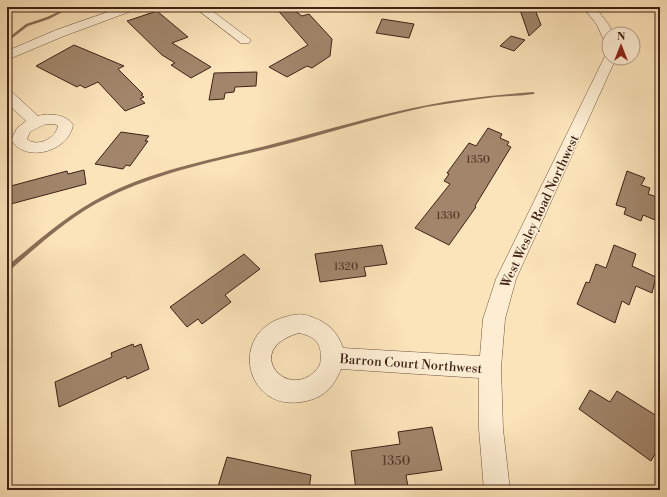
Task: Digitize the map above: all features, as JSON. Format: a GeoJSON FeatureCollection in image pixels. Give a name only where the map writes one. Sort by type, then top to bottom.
{"type":"FeatureCollection","features":[{"type":"Feature","properties":{"kind":"street"},"geometry":{"type":"LineString","coordinates":[[7,56],[60,33],[133,7]]}},
{"type":"Feature","properties":{"kind":"street"},"geometry":{"type":"LineString","coordinates":[[200,7],[245,40]]}},
{"type":"Feature","properties":{"kind":"street"},"geometry":{"type":"LineString","coordinates":[[589,7],[603,26]]}},
{"type":"Feature","properties":{"kind":"street","name":"West Wesley Road Northwest"},"geometry":{"type":"LineString","coordinates":[[497,490],[491,429],[490,368],[494,319],[506,279],[606,66]]}},
{"type":"Feature","properties":{"kind":"street"},"geometry":{"type":"LineString","coordinates":[[7,95],[36,122]]}},
{"type":"Feature","properties":{"kind":"street","name":"Barron Court Northwest"},"geometry":{"type":"LineString","coordinates":[[333,358],[490,368]]}},
{"type":"Feature","properties":{"kind":"building"},"geometry":{"type":"Polygon","coordinates":[[[275,7],[289,7],[302,16],[309,14],[332,39],[330,56],[312,68],[307,66],[287,77],[269,67],[308,45],[275,7]]]}},
{"type":"Feature","properties":{"kind":"building"},"geometry":{"type":"Polygon","coordinates":[[[519,7],[534,7],[541,25],[529,36],[519,7]]]}},
{"type":"Feature","properties":{"kind":"building"},"geometry":{"type":"Polygon","coordinates":[[[157,11],[188,37],[172,43],[211,67],[191,78],[171,65],[175,63],[162,55],[127,21],[157,11]]]}},
{"type":"Feature","properties":{"kind":"building"},"geometry":{"type":"Polygon","coordinates":[[[382,19],[414,24],[409,38],[376,33],[382,19]]]}},
{"type":"Feature","properties":{"kind":"building"},"geometry":{"type":"Polygon","coordinates":[[[511,36],[525,40],[514,51],[500,46],[511,36]]]}},
{"type":"Feature","properties":{"kind":"building"},"geometry":{"type":"Polygon","coordinates":[[[74,45],[124,66],[118,69],[143,94],[141,95],[144,97],[140,99],[145,103],[125,111],[98,82],[85,88],[80,85],[77,87],[36,66],[74,45]]]}},
{"type":"Feature","properties":{"kind":"building"},"geometry":{"type":"Polygon","coordinates":[[[257,72],[256,86],[235,87],[234,92],[225,93],[224,99],[209,100],[214,73],[257,72]]]}},
{"type":"Feature","properties":{"kind":"building"},"geometry":{"type":"Polygon","coordinates":[[[488,128],[502,134],[500,138],[509,142],[507,145],[511,147],[475,206],[476,207],[449,245],[415,228],[450,184],[444,181],[449,174],[447,173],[469,143],[476,146],[488,128]]]}},
{"type":"Feature","properties":{"kind":"building"},"geometry":{"type":"Polygon","coordinates":[[[121,132],[149,136],[145,141],[148,141],[130,166],[126,165],[123,169],[95,164],[121,132]]]}},
{"type":"Feature","properties":{"kind":"building"},"geometry":{"type":"Polygon","coordinates":[[[84,170],[86,184],[7,205],[7,187],[67,171],[68,174],[84,170]]]}},
{"type":"Feature","properties":{"kind":"building"},"geometry":{"type":"Polygon","coordinates":[[[627,171],[645,178],[641,185],[650,188],[648,194],[660,198],[660,222],[643,215],[641,221],[624,214],[626,208],[616,205],[627,171]]]}},
{"type":"Feature","properties":{"kind":"building"},"geometry":{"type":"Polygon","coordinates":[[[382,245],[387,264],[364,267],[366,276],[320,282],[315,254],[382,245]]]}},
{"type":"Feature","properties":{"kind":"building"},"geometry":{"type":"Polygon","coordinates":[[[614,245],[636,254],[632,266],[656,277],[652,293],[636,286],[629,305],[622,301],[615,323],[577,304],[586,282],[589,283],[596,264],[606,268],[614,245]]]}},
{"type":"Feature","properties":{"kind":"building"},"geometry":{"type":"Polygon","coordinates":[[[244,254],[260,269],[225,295],[231,302],[202,324],[198,319],[187,327],[170,307],[244,254]]]}},
{"type":"Feature","properties":{"kind":"building"},"geometry":{"type":"Polygon","coordinates":[[[133,344],[134,347],[141,344],[149,369],[127,379],[126,376],[59,407],[55,382],[112,357],[111,353],[133,344]]]}},
{"type":"Feature","properties":{"kind":"building"},"geometry":{"type":"Polygon","coordinates":[[[590,390],[610,402],[617,391],[660,418],[660,445],[651,461],[579,409],[590,390]]]}},
{"type":"Feature","properties":{"kind":"building"},"geometry":{"type":"Polygon","coordinates":[[[432,427],[442,470],[406,475],[408,487],[385,490],[356,490],[351,451],[400,444],[398,432],[432,427]]]}},
{"type":"Feature","properties":{"kind":"building"},"geometry":{"type":"Polygon","coordinates":[[[227,457],[311,475],[309,490],[217,490],[227,457]]]}},
{"type":"Feature","properties":{"kind":"waterway"},"geometry":{"type":"LineString","coordinates":[[7,41],[27,25],[48,18],[71,7]]}},
{"type":"Feature","properties":{"kind":"waterway"},"geometry":{"type":"LineString","coordinates":[[7,269],[80,211],[126,187],[146,180],[209,161],[408,110],[466,100],[533,93]]}}]}
